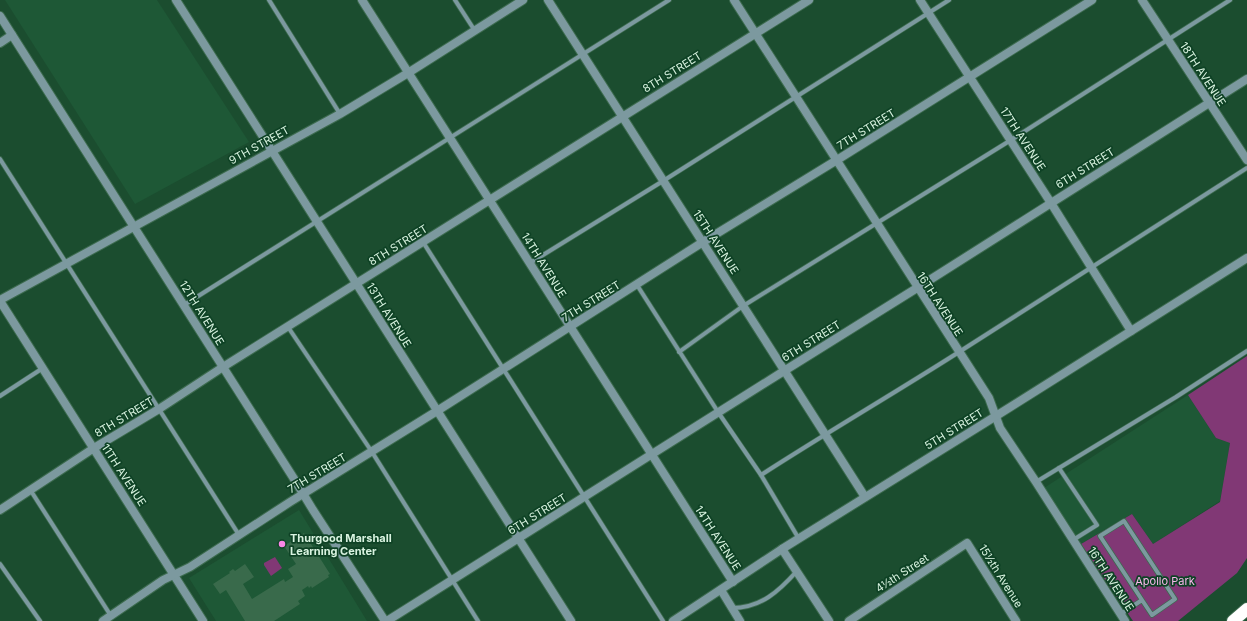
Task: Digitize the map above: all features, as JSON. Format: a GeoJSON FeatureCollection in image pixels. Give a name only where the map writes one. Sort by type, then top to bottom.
{"type":"FeatureCollection","features":[{"type":"Feature","properties":{"kind":"highway"},"geometry":{"type":"LineString","coordinates":[[1233,621],[1247,609]]}},
{"type":"Feature","properties":{"kind":"street","name":"13TH AVENUE"},"geometry":{"type":"LineString","coordinates":[[176,0],[571,621]]}},
{"type":"Feature","properties":{"kind":"street","name":"14TH AVENUE"},"geometry":{"type":"LineString","coordinates":[[362,0],[733,582]]}},
{"type":"Feature","properties":{"kind":"street","name":"9TH STREET"},"geometry":{"type":"LineString","coordinates":[[0,300],[340,114],[523,0]]}},
{"type":"Feature","properties":{"kind":"street","name":"15TH AVENUE"},"geometry":{"type":"LineString","coordinates":[[548,0],[865,497]]}},
{"type":"Feature","properties":{"kind":"street","name":"16TH AVENUE"},"geometry":{"type":"LineString","coordinates":[[734,0],[958,352],[989,398],[1000,428],[1123,617]]}},
{"type":"Feature","properties":{"kind":"street","name":"8TH STREET"},"geometry":{"type":"LineString","coordinates":[[0,510],[94,448],[159,409],[223,367],[809,0]]}},
{"type":"Feature","properties":{"kind":"street","name":"17TH AVENUE"},"geometry":{"type":"LineString","coordinates":[[920,0],[1052,202],[1132,331]]}},
{"type":"Feature","properties":{"kind":"street","name":"7TH STREET"},"geometry":{"type":"LineString","coordinates":[[103,621],[163,580],[190,567],[703,242],[1092,0]]}},
{"type":"Feature","properties":{"kind":"street","name":"18TH AVENUE"},"geometry":{"type":"LineString","coordinates":[[1142,0],[1247,160]]}},
{"type":"Feature","properties":{"kind":"street","name":"12TH AVENUE"},"geometry":{"type":"LineString","coordinates":[[0,16],[303,494],[386,621]]}},
{"type":"Feature","properties":{"kind":"street"},"geometry":{"type":"LineString","coordinates":[[0,43],[12,35]]}},
{"type":"Feature","properties":{"kind":"street","name":"6TH STREET"},"geometry":{"type":"LineString","coordinates":[[386,621],[1247,79]]}},
{"type":"Feature","properties":{"kind":"street","name":"5TH STREET"},"geometry":{"type":"LineString","coordinates":[[673,621],[782,549],[1247,258]]}},
{"type":"Feature","properties":{"kind":"street","name":"11TH AVENUE"},"geometry":{"type":"LineString","coordinates":[[0,300],[203,621]]}},
{"type":"Feature","properties":{"kind":"street","name":"4½th Street"},"geometry":{"type":"LineString","coordinates":[[848,621],[967,543]]}},
{"type":"Feature","properties":{"kind":"street","name":"15½th Avenue"},"geometry":{"type":"LineString","coordinates":[[967,543],[1016,621]]}},
{"type":"Feature","properties":{"kind":"street"},"geometry":{"type":"LineString","coordinates":[[782,549],[829,621]]}},
{"type":"Feature","properties":{"kind":"street"},"geometry":{"type":"LineString","coordinates":[[721,590],[740,621]]}},
{"type":"Feature","properties":{"kind":"lane"},"geometry":{"type":"LineString","coordinates":[[269,0],[340,114]]}},
{"type":"Feature","properties":{"kind":"lane"},"geometry":{"type":"LineString","coordinates":[[455,0],[475,31]]}},
{"type":"Feature","properties":{"kind":"lane"},"geometry":{"type":"LineString","coordinates":[[184,305],[669,0]]}},
{"type":"Feature","properties":{"kind":"lane"},"geometry":{"type":"LineString","coordinates":[[530,263],[663,181],[949,0]]}},
{"type":"Feature","properties":{"kind":"lane"},"geometry":{"type":"LineString","coordinates":[[679,352],[743,306],[1011,140],[1230,0]]}},
{"type":"Feature","properties":{"kind":"lane"},"geometry":{"type":"LineString","coordinates":[[0,159],[239,535]]}},
{"type":"Feature","properties":{"kind":"lane"},"geometry":{"type":"LineString","coordinates":[[761,475],[824,434],[958,352],[1247,168]]}},
{"type":"Feature","properties":{"kind":"lane"},"geometry":{"type":"LineString","coordinates":[[423,242],[663,621]]}},
{"type":"Feature","properties":{"kind":"lane"},"geometry":{"type":"LineString","coordinates":[[637,285],[718,412],[761,475],[799,539]]}},
{"type":"Feature","properties":{"kind":"lane"},"geometry":{"type":"LineString","coordinates":[[288,327],[372,452],[478,621]]}},
{"type":"Feature","properties":{"kind":"lane"},"geometry":{"type":"LineString","coordinates":[[1036,482],[1176,397],[1247,351]]}},
{"type":"Feature","properties":{"kind":"lane"},"geometry":{"type":"LineString","coordinates":[[0,396],[43,368]]}},
{"type":"Feature","properties":{"kind":"lane"},"geometry":{"type":"LineString","coordinates":[[1059,468],[1098,525],[1073,540]]}},
{"type":"Feature","properties":{"kind":"lane"},"geometry":{"type":"LineString","coordinates":[[31,490],[111,616]]}},
{"type":"Feature","properties":{"kind":"lane"},"geometry":{"type":"LineString","coordinates":[[1124,521],[1175,599],[1152,614],[1142,600],[1100,536],[1124,521]]}},
{"type":"Feature","properties":{"kind":"lane"},"geometry":{"type":"LineString","coordinates":[[0,564],[40,621]]}},
{"type":"Feature","properties":{"kind":"lane"},"geometry":{"type":"LineString","coordinates":[[732,608],[744,608],[758,603],[783,587],[797,571]]}},
{"type":"Feature","properties":{"kind":"lane"},"geometry":{"type":"LineString","coordinates":[[1123,617],[1142,600]]}},
{"type":"Feature","properties":{"kind":"shaded area"},"geometry":{"type":"Polygon","coordinates":[[[5,0],[157,0],[249,142],[135,204],[5,0]]]}},
{"type":"Feature","properties":{"kind":"shaded area"},"geometry":{"type":"Polygon","coordinates":[[[1188,395],[1216,438],[1230,443],[1220,501],[1153,544],[1132,514],[1081,544],[1044,488],[1188,395]]]}},
{"type":"Feature","properties":{"kind":"shaded area","name":"Thurgood Marshall Learning Center"},"geometry":{"type":"Polygon","coordinates":[[[299,510],[367,621],[216,621],[189,578],[299,510]]]}},
{"type":"Feature","properties":{"kind":"green space","name":"Apollo Park"},"geometry":{"type":"Polygon","coordinates":[[[1247,356],[1247,558],[1237,573],[1178,621],[1133,621],[1081,544],[1132,514],[1153,544],[1220,502],[1230,443],[1216,438],[1188,395],[1247,356]]]}},
{"type":"Feature","properties":{"kind":"green space"},"geometry":{"type":"Polygon","coordinates":[[[275,557],[282,568],[271,576],[264,563],[275,557]]]}},
{"type":"Feature","properties":{"kind":"building"},"geometry":{"type":"Polygon","coordinates":[[[304,533],[330,574],[328,575],[329,577],[312,588],[311,586],[309,588],[308,586],[302,590],[305,596],[298,601],[300,604],[274,621],[245,621],[226,590],[220,594],[213,584],[230,573],[229,572],[233,569],[235,571],[245,564],[254,577],[243,584],[252,599],[284,579],[285,582],[293,577],[288,569],[296,564],[284,546],[304,533]]]}},
{"type":"Feature","properties":{"kind":"place","name":"Thurgood Marshall Learning Center"},"geometry":{"type":"Point","coordinates":[282,544]}}]}
